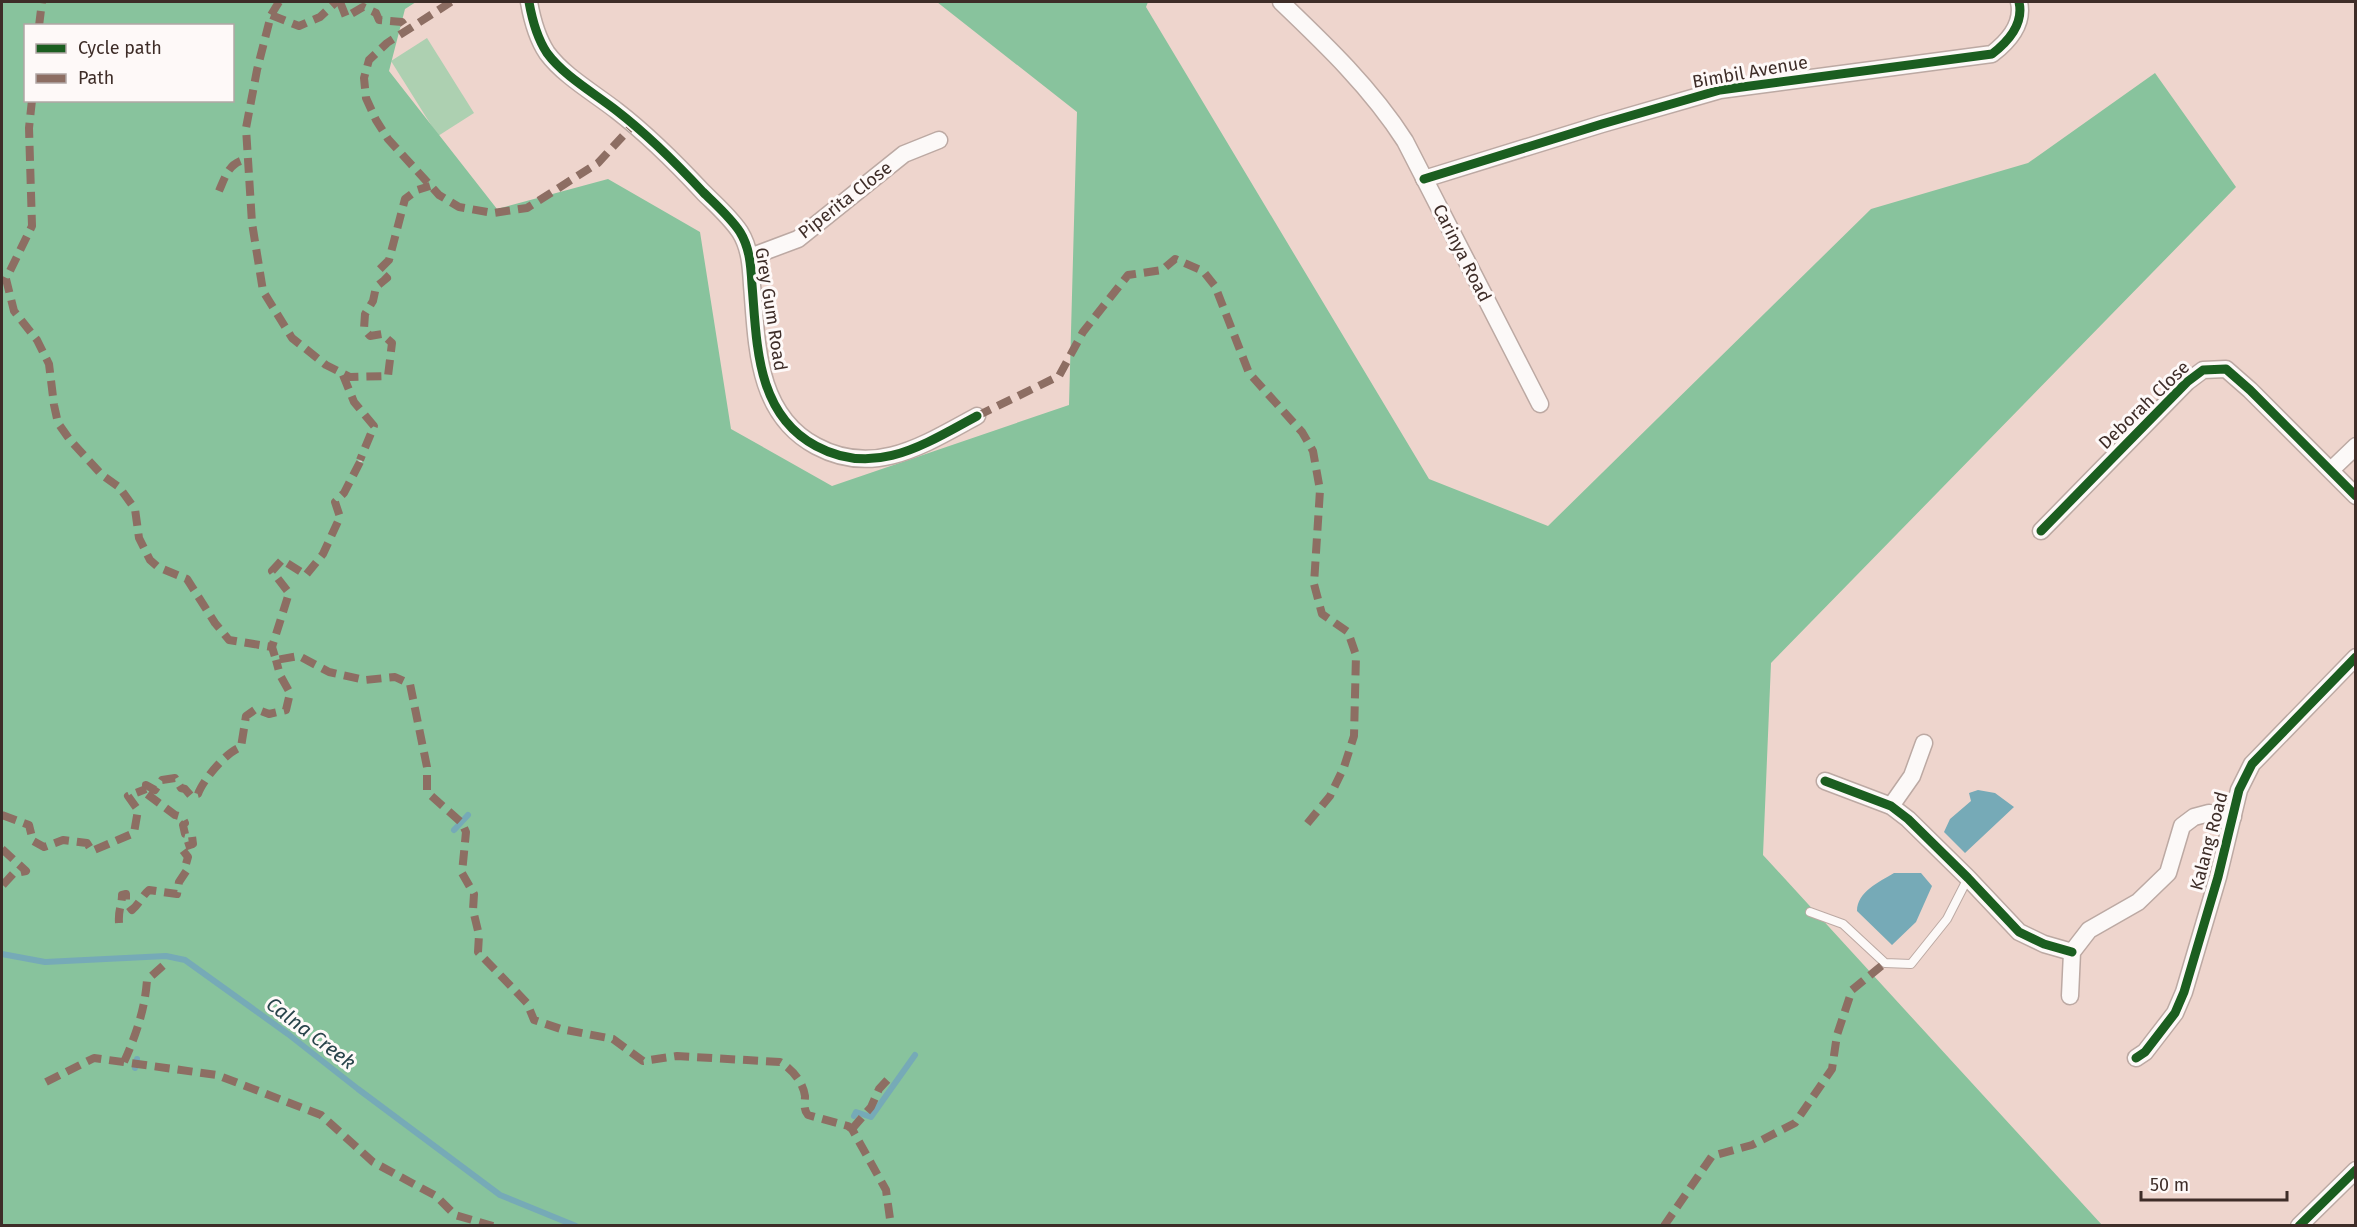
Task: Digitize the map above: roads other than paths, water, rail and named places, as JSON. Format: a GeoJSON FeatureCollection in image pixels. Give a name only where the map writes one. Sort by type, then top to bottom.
{"type":"FeatureCollection","features":[{"type":"Feature","properties":{"kind":"street","name":"Grey Gum Road"},"geometry":{"type":"LineString","coordinates":[[529,2],[533,20],[547,52],[561,68],[634,124],[680,167],[731,220],[741,235],[750,256],[759,357],[764,377],[770,396],[782,418],[801,437],[817,447],[836,454],[872,460],[896,456],[924,445],[977,416]]}},
{"type":"Feature","properties":{"kind":"street","name":"Carinya Road"},"geometry":{"type":"LineString","coordinates":[[1281,2],[1366,87],[1388,114],[1405,141],[1540,404]]}},
{"type":"Feature","properties":{"kind":"street","name":"Bimbil Avenue"},"geometry":{"type":"LineString","coordinates":[[1424,179],[1720,90],[1992,54],[2012,36],[2018,23],[2019,2]]}},
{"type":"Feature","properties":{"kind":"street","name":"Piperita Close"},"geometry":{"type":"LineString","coordinates":[[750,256],[798,239],[904,154],[939,140]]}},
{"type":"Feature","properties":{"kind":"street","name":"Deborah Close"},"geometry":{"type":"LineString","coordinates":[[2041,531],[2187,382],[2203,370],[2226,369],[2355,496]]}},
{"type":"Feature","properties":{"kind":"street"},"geometry":{"type":"LineString","coordinates":[[2331,470],[2355,446]]}},
{"type":"Feature","properties":{"kind":"street","name":"Kalang Road"},"geometry":{"type":"LineString","coordinates":[[2136,1058],[2145,1052],[2175,1013],[2184,992],[2239,790],[2252,764],[2355,657]]}},
{"type":"Feature","properties":{"kind":"street"},"geometry":{"type":"LineString","coordinates":[[1891,806],[1912,776],[1924,743]]}},
{"type":"Feature","properties":{"kind":"street"},"geometry":{"type":"LineString","coordinates":[[1825,781],[1891,806],[1908,819],[1968,878],[2019,932],[2044,944],[2072,951],[2070,996]]}},
{"type":"Feature","properties":{"kind":"street","name":"Kalang Road"},"geometry":{"type":"LineString","coordinates":[[2072,951],[2089,930],[2138,902],[2168,873],[2182,826],[2194,817],[2209,813],[2233,817]]}},
{"type":"Feature","properties":{"kind":"street"},"geometry":{"type":"LineString","coordinates":[[2299,1226],[2355,1170]]}},
{"type":"Feature","properties":{"kind":"lane"},"geometry":{"type":"LineString","coordinates":[[1810,912],[1843,924],[1885,963],[1911,964],[1947,919],[1968,878]]}},
{"type":"Feature","properties":{"kind":"water"},"geometry":{"type":"Polygon","coordinates":[[[1978,790],[1995,793],[2014,807],[1965,853],[1944,832],[1950,819],[1971,801],[1969,793],[1978,790]]]}},
{"type":"Feature","properties":{"kind":"water"},"geometry":{"type":"Polygon","coordinates":[[[1894,873],[1921,873],[1932,886],[1916,922],[1892,945],[1857,911],[1858,904],[1865,893],[1894,873]]]}},
{"type":"Feature","properties":{"kind":"waterway"},"geometry":{"type":"LineString","coordinates":[[454,830],[468,815]]}},
{"type":"Feature","properties":{"kind":"waterway","name":"Calna Creek"},"geometry":{"type":"LineString","coordinates":[[2,954],[45,962],[166,956],[185,960],[288,1034],[500,1195],[576,1226]]}},
{"type":"Feature","properties":{"kind":"waterway"},"geometry":{"type":"LineString","coordinates":[[854,1116],[856,1112],[871,1117],[915,1055]]}},
{"type":"Feature","properties":{"kind":"waterway"},"geometry":{"type":"LineString","coordinates":[[135,1068],[137,1059]]}}]}
